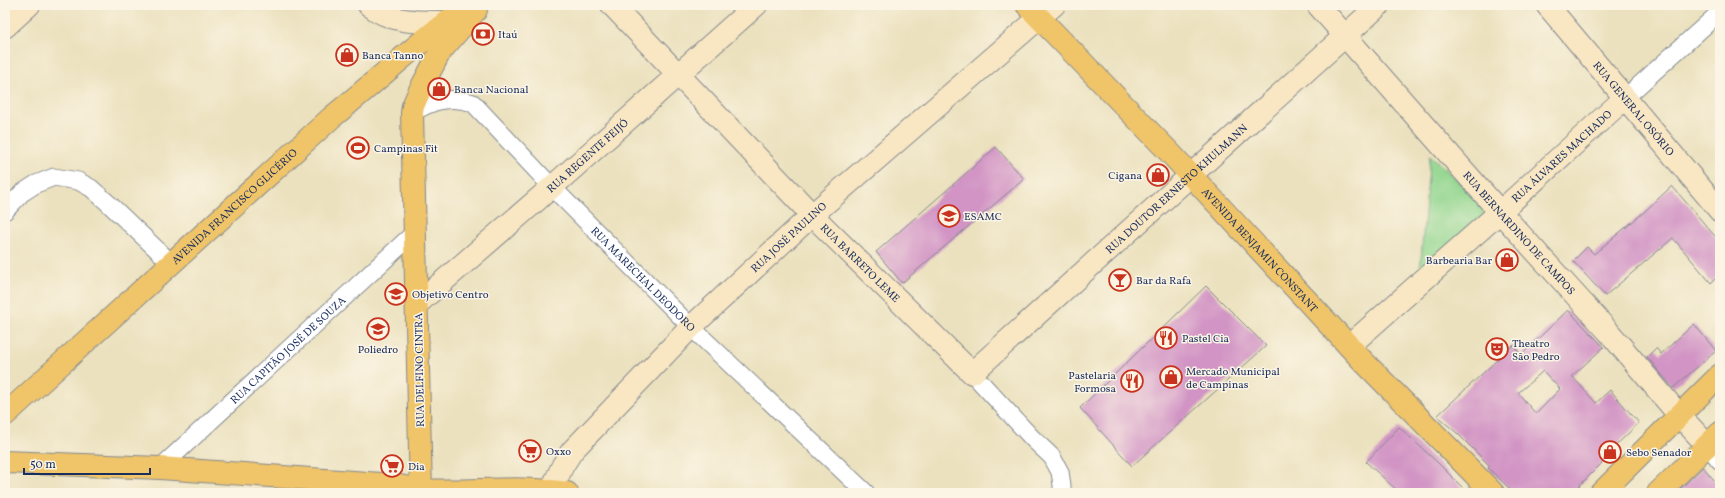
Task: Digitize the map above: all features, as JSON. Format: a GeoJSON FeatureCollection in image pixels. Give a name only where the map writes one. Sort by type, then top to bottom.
{"type":"FeatureCollection","features":[{"type":"Feature","properties":{"kind":"main road","name":"AVENIDA FRANCISCO GLICÉRIO"},"geometry":{"type":"LineString","coordinates":[[5,415],[331,118],[444,22],[468,5]]}},
{"type":"Feature","properties":{"kind":"main road","name":"RUA DELFINO CINTRA"},"geometry":{"type":"LineString","coordinates":[[421,491],[412,113],[413,106],[420,90],[440,52],[481,5]]}},
{"type":"Feature","properties":{"kind":"main road","name":"AVENIDA BENJAMIN CONSTANT"},"geometry":{"type":"LineString","coordinates":[[1040,9],[1190,176],[1349,346],[1493,493]]}},
{"type":"Feature","properties":{"kind":"main road"},"geometry":{"type":"LineString","coordinates":[[1601,493],[1720,375]]}},
{"type":"Feature","properties":{"kind":"main road"},"geometry":{"type":"LineString","coordinates":[[1658,493],[1716,446]]}},
{"type":"Feature","properties":{"kind":"main road"},"geometry":{"type":"LineString","coordinates":[[5,462],[160,468],[395,485],[421,491],[556,492]]}},
{"type":"Feature","properties":{"kind":"street"},"geometry":{"type":"LineString","coordinates":[[5,27],[29,5]]}},
{"type":"Feature","properties":{"kind":"street"},"geometry":{"type":"LineString","coordinates":[[369,5],[391,18],[409,22],[444,22]]}},
{"type":"Feature","properties":{"kind":"street","name":"RUA BARRETO LEME"},"geometry":{"type":"LineString","coordinates":[[612,5],[812,215],[972,373],[1032,438],[1052,457],[1060,472],[1062,493]]}},
{"type":"Feature","properties":{"kind":"street","name":"RUA REGENTE FEIJÓ"},"geometry":{"type":"LineString","coordinates":[[417,304],[552,187],[756,5]]}},
{"type":"Feature","properties":{"kind":"street","name":"RUA BERNARDINO DE CAMPOS"},"geometry":{"type":"LineString","coordinates":[[1318,5],[1500,212],[1608,330],[1679,415],[1716,446]]}},
{"type":"Feature","properties":{"kind":"street","name":"RUA DOUTOR ERNESTO KHULMANN"},"geometry":{"type":"LineString","coordinates":[[972,373],[1380,5]]}},
{"type":"Feature","properties":{"kind":"street","name":"RUA GENERAL OSÓRIO"},"geometry":{"type":"LineString","coordinates":[[1547,5],[1720,211]]}},
{"type":"Feature","properties":{"kind":"street","name":"RUA JOSÉ PAULINO"},"geometry":{"type":"LineString","coordinates":[[556,492],[563,465],[572,451],[691,327],[812,215],[1040,9]]}},
{"type":"Feature","properties":{"kind":"street","name":"RUA ÁLVARES MACHADO"},"geometry":{"type":"LineString","coordinates":[[1349,346],[1500,212],[1720,12]]}},
{"type":"Feature","properties":{"kind":"street","name":"RUA MARECHAL DEODORO"},"geometry":{"type":"LineString","coordinates":[[412,113],[427,104],[445,99],[464,100],[473,103],[552,187],[691,327],[866,493]]}},
{"type":"Feature","properties":{"kind":"street"},"geometry":{"type":"LineString","coordinates":[[5,211],[22,193],[36,184],[54,177],[78,181],[91,188],[171,263]]}},
{"type":"Feature","properties":{"kind":"street","name":"RUA CAPITÃO JOSÉ DE SOUZA"},"geometry":{"type":"LineString","coordinates":[[160,468],[415,232]]}},
{"type":"Feature","properties":{"kind":"green space"},"geometry":{"type":"Polygon","coordinates":[[[1430,155],[1491,211],[1420,270],[1430,155]]]}},
{"type":"Feature","properties":{"kind":"building","name":"ESAMC"},"geometry":{"type":"Polygon","coordinates":[[[996,147],[1024,179],[902,283],[876,252],[996,147]]]}},
{"type":"Feature","properties":{"kind":"building"},"geometry":{"type":"Polygon","coordinates":[[[1672,186],[1720,242],[1720,274],[1711,283],[1673,238],[1605,296],[1573,261],[1587,247],[1594,254],[1672,186]]]}},
{"type":"Feature","properties":{"kind":"building","name":"Mercado Municipal de Campinas"},"geometry":{"type":"Polygon","coordinates":[[[1206,286],[1266,346],[1132,466],[1080,408],[1206,286]]]}},
{"type":"Feature","properties":{"kind":"building"},"geometry":{"type":"Polygon","coordinates":[[[1568,310],[1604,347],[1572,376],[1596,403],[1610,390],[1639,423],[1610,451],[1612,453],[1572,493],[1514,493],[1488,468],[1490,466],[1458,434],[1437,416],[1513,345],[1521,355],[1568,310]],[[1543,371],[1518,393],[1536,414],[1560,389],[1543,371]]]}},
{"type":"Feature","properties":{"kind":"building"},"geometry":{"type":"Polygon","coordinates":[[[1694,324],[1716,351],[1673,388],[1647,357],[1656,348],[1661,354],[1694,324]]]}},
{"type":"Feature","properties":{"kind":"building"},"geometry":{"type":"Polygon","coordinates":[[[1399,427],[1468,493],[1400,493],[1366,462],[1399,427]]]}},
{"type":"Feature","properties":{"kind":"building"},"geometry":{"type":"Polygon","coordinates":[[[1703,467],[1720,487],[1720,493],[1676,493],[1703,467]]]}},
{"type":"Feature","properties":{"kind":"place","name":"Itaú"},"geometry":{"type":"Point","coordinates":[483,34]}},
{"type":"Feature","properties":{"kind":"place","name":"Banca Tanno"},"geometry":{"type":"Point","coordinates":[347,55]}},
{"type":"Feature","properties":{"kind":"place","name":"Banca Nacional"},"geometry":{"type":"Point","coordinates":[439,89]}},
{"type":"Feature","properties":{"kind":"place","name":"Campinas Fit"},"geometry":{"type":"Point","coordinates":[358,148]}},
{"type":"Feature","properties":{"kind":"place","name":"Cigana"},"geometry":{"type":"Point","coordinates":[1158,175]}},
{"type":"Feature","properties":{"kind":"place","name":"ESAMC"},"geometry":{"type":"Point","coordinates":[949,216]}},
{"type":"Feature","properties":{"kind":"place","name":"Barbearia Bar"},"geometry":{"type":"Point","coordinates":[1507,260]}},
{"type":"Feature","properties":{"kind":"place","name":"Bar da Rafa"},"geometry":{"type":"Point","coordinates":[1120,280]}},
{"type":"Feature","properties":{"kind":"place","name":"Objetivo Centro"},"geometry":{"type":"Point","coordinates":[396,294]}},
{"type":"Feature","properties":{"kind":"place","name":"Poliedro"},"geometry":{"type":"Point","coordinates":[378,329]}},
{"type":"Feature","properties":{"kind":"place","name":"Pastel Cia"},"geometry":{"type":"Point","coordinates":[1166,338]}},
{"type":"Feature","properties":{"kind":"place","name":"Theatro São Pedro"},"geometry":{"type":"Point","coordinates":[1497,349]}},
{"type":"Feature","properties":{"kind":"place","name":"Mercado Municipal de Campinas"},"geometry":{"type":"Point","coordinates":[1171,377]}},
{"type":"Feature","properties":{"kind":"place","name":"Pastelaria Formosa"},"geometry":{"type":"Point","coordinates":[1132,381]}},
{"type":"Feature","properties":{"kind":"place","name":"Oxxo"},"geometry":{"type":"Point","coordinates":[530,451]}},
{"type":"Feature","properties":{"kind":"place","name":"Sebo Senador"},"geometry":{"type":"Point","coordinates":[1610,452]}},
{"type":"Feature","properties":{"kind":"place","name":"Dia"},"geometry":{"type":"Point","coordinates":[392,466]}}]}
